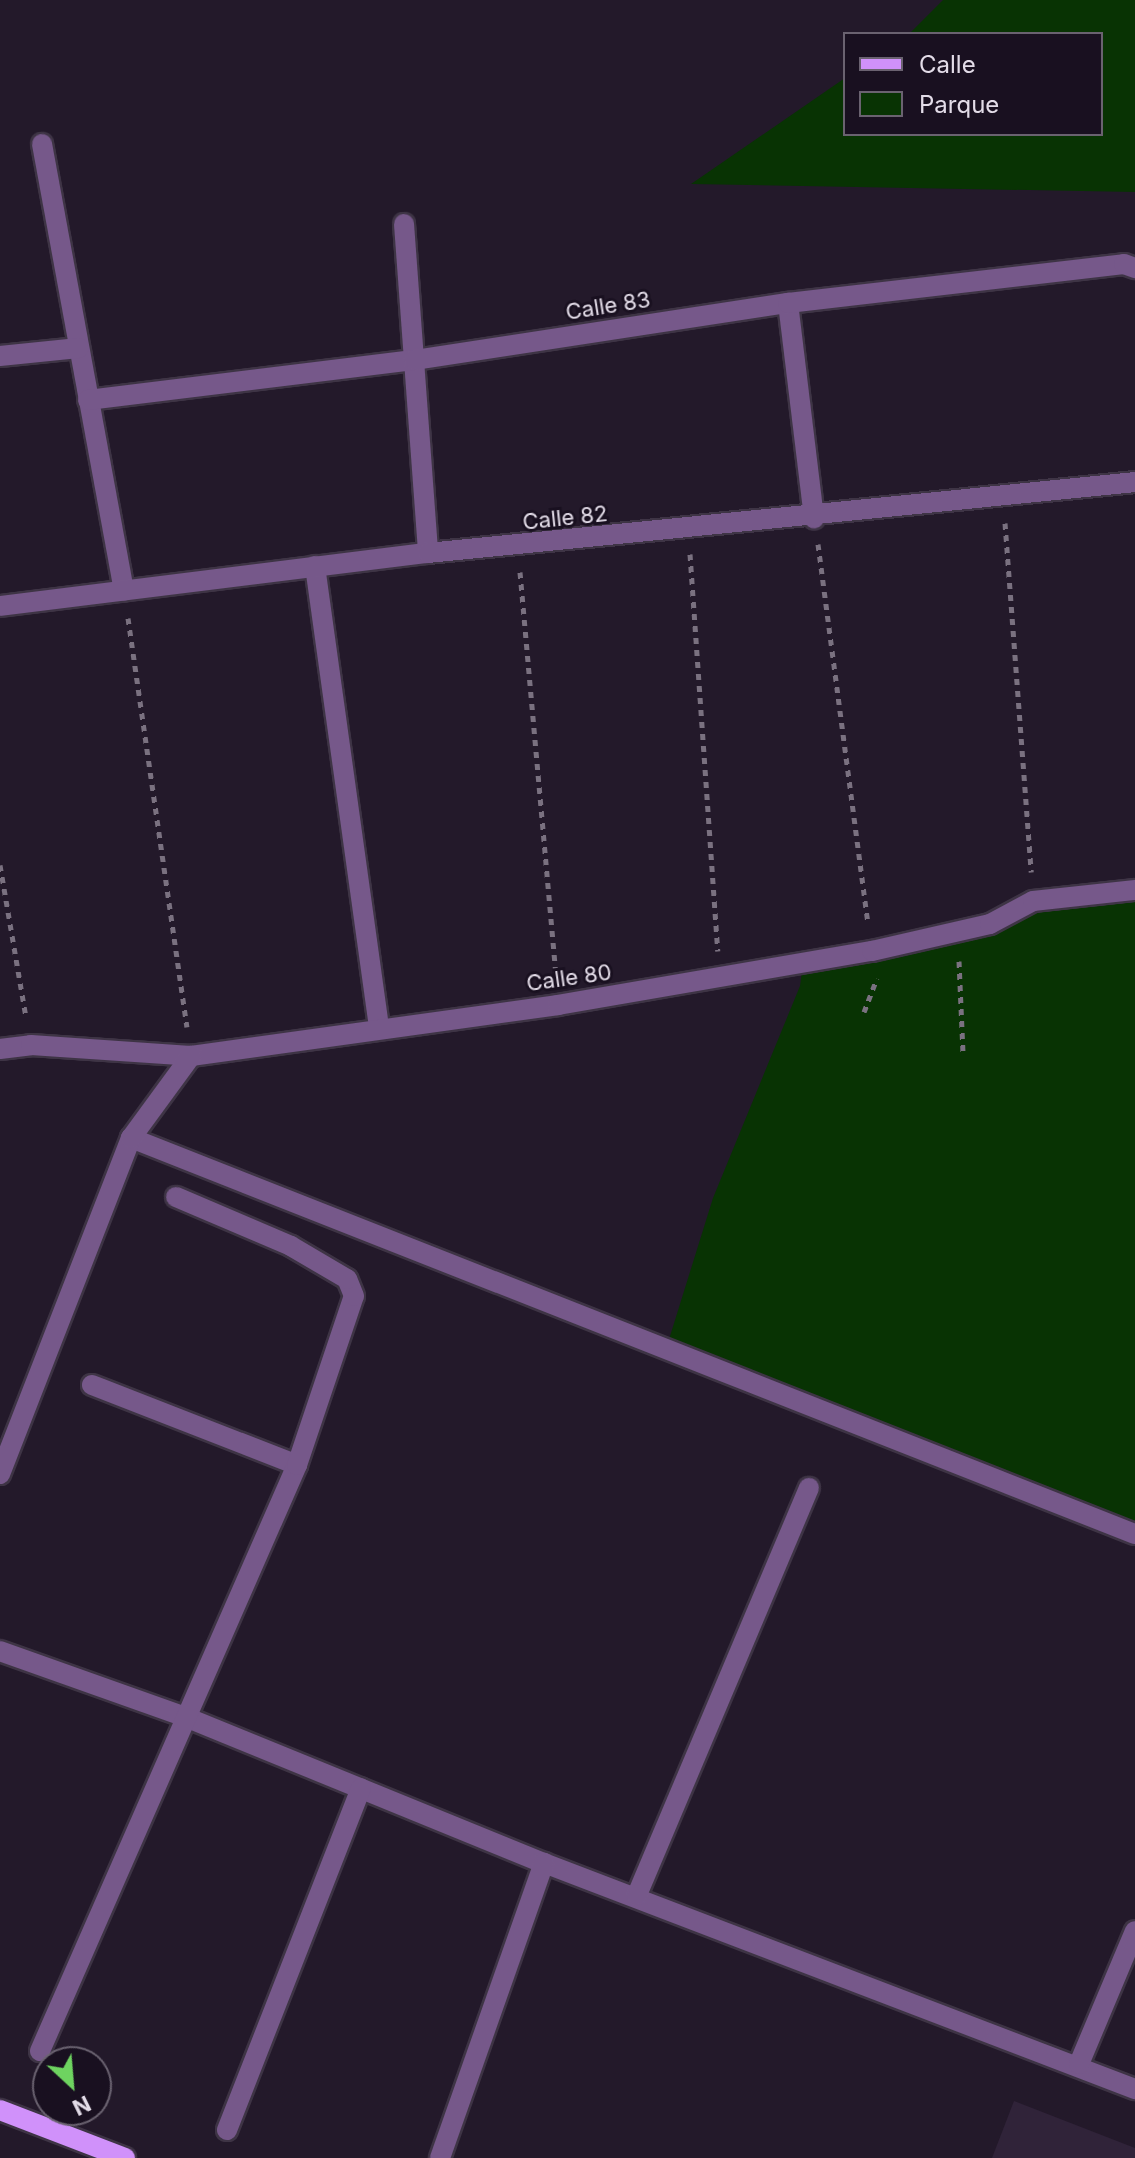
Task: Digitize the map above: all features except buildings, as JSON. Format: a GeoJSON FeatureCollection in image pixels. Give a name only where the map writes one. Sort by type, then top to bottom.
{"type":"FeatureCollection","features":[{"type":"Feature","properties":{"kind":"main road"},"geometry":{"type":"LineString","coordinates":[[0,2110],[125,2158]]}},
{"type":"Feature","properties":{"kind":"street"},"geometry":{"type":"LineString","coordinates":[[42,144],[124,591]]}},
{"type":"Feature","properties":{"kind":"street"},"geometry":{"type":"LineString","coordinates":[[404,224],[428,553]]}},
{"type":"Feature","properties":{"kind":"street","name":"Calle 83"},"geometry":{"type":"LineString","coordinates":[[88,400],[414,360],[788,303],[1124,264],[1135,268]]}},
{"type":"Feature","properties":{"kind":"street"},"geometry":{"type":"LineString","coordinates":[[788,303],[814,518]]}},
{"type":"Feature","properties":{"kind":"street"},"geometry":{"type":"LineString","coordinates":[[0,356],[79,348]]}},
{"type":"Feature","properties":{"kind":"street","name":"Calle 82"},"geometry":{"type":"LineString","coordinates":[[0,606],[428,553],[814,518],[1135,482]]}},
{"type":"Feature","properties":{"kind":"street"},"geometry":{"type":"LineString","coordinates":[[315,566],[379,1027]]}},
{"type":"Feature","properties":{"kind":"street","name":"Calle 80"},"geometry":{"type":"LineString","coordinates":[[0,1049],[31,1045],[191,1056],[379,1027],[558,1005],[720,980],[872,951],[990,924],[1033,901],[1135,890]]}},
{"type":"Feature","properties":{"kind":"street"},"geometry":{"type":"LineString","coordinates":[[0,1474],[131,1138],[191,1056]]}},
{"type":"Feature","properties":{"kind":"street"},"geometry":{"type":"LineString","coordinates":[[131,1138],[1135,1534]]}},
{"type":"Feature","properties":{"kind":"street"},"geometry":{"type":"LineString","coordinates":[[42,2046],[297,1465],[354,1296],[347,1279],[291,1246],[176,1197]]}},
{"type":"Feature","properties":{"kind":"street"},"geometry":{"type":"LineString","coordinates":[[92,1385],[297,1465]]}},
{"type":"Feature","properties":{"kind":"street"},"geometry":{"type":"LineString","coordinates":[[637,1895],[809,1488]]}},
{"type":"Feature","properties":{"kind":"street"},"geometry":{"type":"LineString","coordinates":[[0,1651],[188,1718],[544,1863],[637,1895],[1079,2064],[1135,2089]]}},
{"type":"Feature","properties":{"kind":"street"},"geometry":{"type":"LineString","coordinates":[[227,2130],[361,1788]]}},
{"type":"Feature","properties":{"kind":"street"},"geometry":{"type":"LineString","coordinates":[[440,2158],[544,1863]]}},
{"type":"Feature","properties":{"kind":"street"},"geometry":{"type":"LineString","coordinates":[[1079,2064],[1135,1931]]}},
{"type":"Feature","properties":{"kind":"path"},"geometry":{"type":"LineString","coordinates":[[1003,498],[1033,901]]}},
{"type":"Feature","properties":{"kind":"path"},"geometry":{"type":"LineString","coordinates":[[814,518],[872,951]]}},
{"type":"Feature","properties":{"kind":"path"},"geometry":{"type":"LineString","coordinates":[[689,530],[720,980]]}},
{"type":"Feature","properties":{"kind":"path"},"geometry":{"type":"LineString","coordinates":[[517,547],[558,1005]]}},
{"type":"Feature","properties":{"kind":"path"},"geometry":{"type":"LineString","coordinates":[[124,591],[191,1056]]}},
{"type":"Feature","properties":{"kind":"path"},"geometry":{"type":"LineString","coordinates":[[0,865],[31,1045]]}},
{"type":"Feature","properties":{"kind":"path"},"geometry":{"type":"LineString","coordinates":[[958,932],[963,1052]]}},
{"type":"Feature","properties":{"kind":"shaded area"},"geometry":{"type":"Polygon","coordinates":[[[1014,2101],[1135,2148],[1135,2158],[992,2158],[1014,2101]]]}},
{"type":"Feature","properties":{"kind":"green space"},"geometry":{"type":"Polygon","coordinates":[[[943,0],[1135,0],[1135,192],[691,184],[843,79],[843,136],[1103,136],[1103,32],[911,32],[943,0]]]}},
{"type":"Feature","properties":{"kind":"green space"},"geometry":{"type":"Polygon","coordinates":[[[1135,890],[1135,1534],[666,1349],[713,1198],[800,986],[803,964],[889,947],[1033,901],[1135,890]]]}}]}
